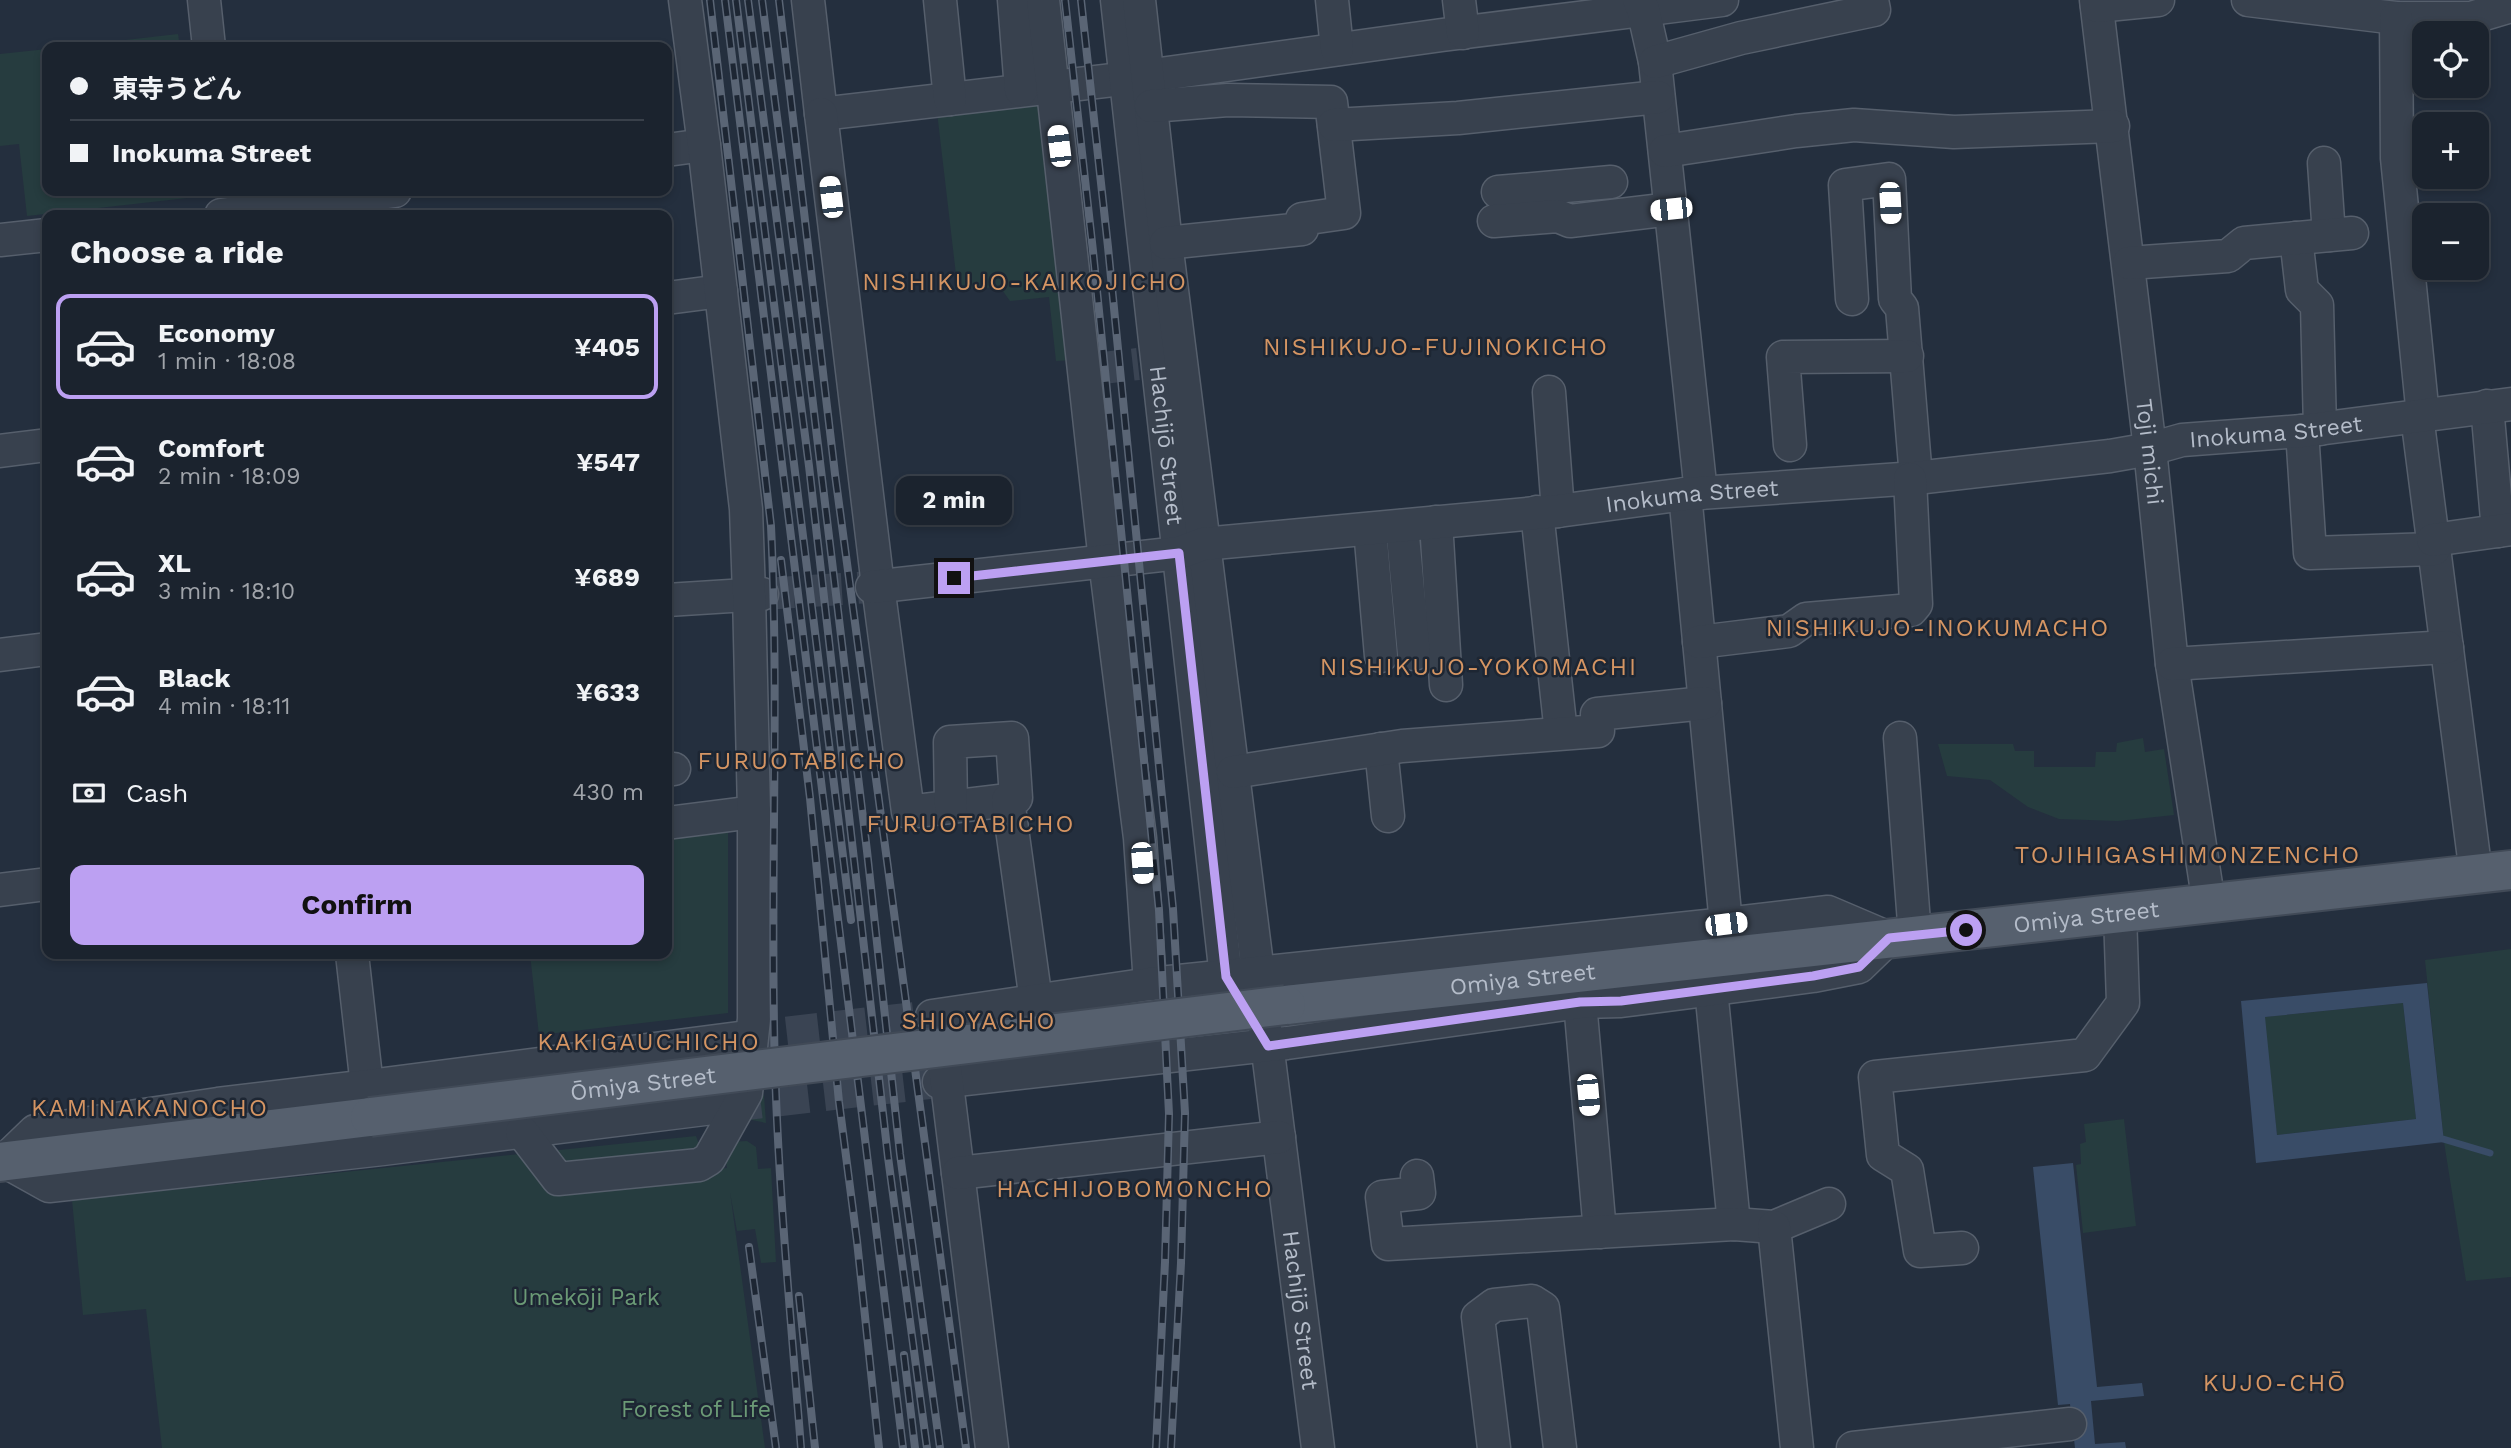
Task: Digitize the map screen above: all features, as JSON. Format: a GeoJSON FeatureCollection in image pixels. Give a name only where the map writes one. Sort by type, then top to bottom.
{"type":"FeatureCollection","features":[{"type":"Feature","properties":{"kind":"main road","name":"Omiya Street"},"geometry":{"type":"LineString","coordinates":[[1286,1005],[2494,872]]}},
{"type":"Feature","properties":{"kind":"main road","name":"Ōmiya Street"},"geometry":{"type":"LineString","coordinates":[[2,1161],[374,1109],[1286,1005]]}},
{"type":"Feature","properties":{"kind":"street"},"geometry":{"type":"LineString","coordinates":[[204,0],[208,42]]}},
{"type":"Feature","properties":{"kind":"street"},"geometry":{"type":"LineString","coordinates":[[522,1132],[558,1178],[699,1165],[709,1159],[746,1093],[754,1019],[756,594],[685,0]]}},
{"type":"Feature","properties":{"kind":"street"},"geometry":{"type":"LineString","coordinates":[[808,0],[875,587],[908,812],[1016,799],[1012,738],[950,742],[951,806]]}},
{"type":"Feature","properties":{"kind":"street"},"geometry":{"type":"LineString","coordinates":[[940,0],[950,99]]}},
{"type":"Feature","properties":{"kind":"street"},"geometry":{"type":"LineString","coordinates":[[1014,0],[1021,90]]}},
{"type":"Feature","properties":{"kind":"street"},"geometry":{"type":"LineString","coordinates":[[1043,0],[1105,561],[1140,838],[1150,984]]}},
{"type":"Feature","properties":{"kind":"street","name":"Hachijō Street"},"geometry":{"type":"LineString","coordinates":[[1116,0],[1141,87],[1166,243],[1226,977],[1268,1046]]}},
{"type":"Feature","properties":{"kind":"street","name":"Hachijō Street"},"geometry":{"type":"LineString","coordinates":[[1139,0],[1147,364],[1191,548],[1233,772],[1318,1448]]}},
{"type":"Feature","properties":{"kind":"street"},"geometry":{"type":"LineString","coordinates":[[1332,0],[1337,49]]}},
{"type":"Feature","properties":{"kind":"street"},"geometry":{"type":"LineString","coordinates":[[1459,0],[1463,33]]}},
{"type":"Feature","properties":{"kind":"street"},"geometry":{"type":"LineString","coordinates":[[1141,87],[1337,49],[1463,33],[1641,5],[1722,0]]}},
{"type":"Feature","properties":{"kind":"street"},"geometry":{"type":"LineString","coordinates":[[1655,62],[1741,38],[1874,10],[1872,0]]}},
{"type":"Feature","properties":{"kind":"street"},"geometry":{"type":"LineString","coordinates":[[2097,3],[2158,0]]}},
{"type":"Feature","properties":{"kind":"street"},"geometry":{"type":"LineString","coordinates":[[2248,0],[2471,18],[2511,6]]}},
{"type":"Feature","properties":{"kind":"street","name":"Toji michi"},"geometry":{"type":"LineString","coordinates":[[2097,3],[2129,263],[2172,664],[2209,904]]}},
{"type":"Feature","properties":{"kind":"street"},"geometry":{"type":"LineString","coordinates":[[1641,5],[1655,62],[1671,209],[1693,493],[1699,642],[1726,924]]}},
{"type":"Feature","properties":{"kind":"street"},"geometry":{"type":"LineString","coordinates":[[2386,11],[2433,544],[2446,647],[2494,872]]}},
{"type":"Feature","properties":{"kind":"street"},"geometry":{"type":"LineString","coordinates":[[821,114],[1052,87],[1141,87],[1228,100],[1331,102],[1344,213],[1302,219],[1302,229],[1166,243]]}},
{"type":"Feature","properties":{"kind":"street"},"geometry":{"type":"LineString","coordinates":[[1334,125],[1458,118],[1658,97]]}},
{"type":"Feature","properties":{"kind":"street"},"geometry":{"type":"LineString","coordinates":[[1665,151],[1854,125],[1954,132],[2113,126]]}},
{"type":"Feature","properties":{"kind":"street"},"geometry":{"type":"LineString","coordinates":[[672,149],[704,145]]}},
{"type":"Feature","properties":{"kind":"street"},"geometry":{"type":"LineString","coordinates":[[2129,263],[2228,256],[2244,243],[2340,234],[2324,163]]}},
{"type":"Feature","properties":{"kind":"street"},"geometry":{"type":"LineString","coordinates":[[1699,642],[1789,631],[1805,619],[1911,610],[1916,604],[1907,356],[1902,309],[1895,299],[1889,179],[1845,186],[1852,299]]}},
{"type":"Feature","properties":{"kind":"street"},"geometry":{"type":"LineString","coordinates":[[1611,182],[1561,186],[1496,206],[1558,216],[1570,221],[1671,209]]}},
{"type":"Feature","properties":{"kind":"street"},"geometry":{"type":"LineString","coordinates":[[1561,186],[1564,218]]}},
{"type":"Feature","properties":{"kind":"street"},"geometry":{"type":"LineString","coordinates":[[263,210],[360,196]]}},
{"type":"Feature","properties":{"kind":"street"},"geometry":{"type":"LineString","coordinates":[[0,240],[42,236]]}},
{"type":"Feature","properties":{"kind":"street"},"geometry":{"type":"LineString","coordinates":[[2296,238],[2302,290],[2317,305],[2311,430],[2310,553],[2433,544],[2505,530],[2499,405]]}},
{"type":"Feature","properties":{"kind":"street"},"geometry":{"type":"LineString","coordinates":[[672,297],[721,291]]}},
{"type":"Feature","properties":{"kind":"street"},"geometry":{"type":"LineString","coordinates":[[1790,445],[1783,357],[1907,356]]}},
{"type":"Feature","properties":{"kind":"street"},"geometry":{"type":"LineString","coordinates":[[1549,393],[1548,511],[1561,733]]}},
{"type":"Feature","properties":{"kind":"street","name":"Inokuma Street"},"geometry":{"type":"LineString","coordinates":[[875,587],[1105,561],[1191,548],[1548,511],[1693,493],[1913,479],[2110,456],[2182,440],[2311,430],[2499,405]]}},
{"type":"Feature","properties":{"kind":"street"},"geometry":{"type":"LineString","coordinates":[[0,451],[42,446]]}},
{"type":"Feature","properties":{"kind":"street"},"geometry":{"type":"LineString","coordinates":[[1436,522],[1446,685]]}},
{"type":"Feature","properties":{"kind":"street"},"geometry":{"type":"LineString","coordinates":[[1402,526],[1414,654]]}},
{"type":"Feature","properties":{"kind":"street"},"geometry":{"type":"LineString","coordinates":[[1370,529],[1381,656]]}},
{"type":"Feature","properties":{"kind":"street"},"geometry":{"type":"LineString","coordinates":[[672,600],[756,594]]}},
{"type":"Feature","properties":{"kind":"street"},"geometry":{"type":"LineString","coordinates":[[2172,664],[2446,647]]}},
{"type":"Feature","properties":{"kind":"street"},"geometry":{"type":"LineString","coordinates":[[0,655],[42,650]]}},
{"type":"Feature","properties":{"kind":"street"},"geometry":{"type":"LineString","coordinates":[[1233,772],[1273,768],[1381,749],[1598,731],[1597,714],[1705,703]]}},
{"type":"Feature","properties":{"kind":"street"},"geometry":{"type":"LineString","coordinates":[[1900,738],[1902,937]]}},
{"type":"Feature","properties":{"kind":"street"},"geometry":{"type":"LineString","coordinates":[[1381,749],[1388,816]]}},
{"type":"Feature","properties":{"kind":"street"},"geometry":{"type":"LineString","coordinates":[[1009,800],[1036,1001]]}},
{"type":"Feature","properties":{"kind":"street"},"geometry":{"type":"LineString","coordinates":[[672,822],[754,812]]}},
{"type":"Feature","properties":{"kind":"street"},"geometry":{"type":"LineString","coordinates":[[0,890],[42,885]]}},
{"type":"Feature","properties":{"kind":"street"},"geometry":{"type":"LineString","coordinates":[[992,1448],[958,1173],[935,1016],[1150,984],[1828,912],[1902,937]]}},
{"type":"Feature","properties":{"kind":"street"},"geometry":{"type":"LineString","coordinates":[[1962,1248],[1920,1251],[1907,1170],[1884,1155],[1875,1077],[2085,1055],[2123,1003],[2120,914]]}},
{"type":"Feature","properties":{"kind":"street"},"geometry":{"type":"LineString","coordinates":[[943,1082],[1268,1046],[1580,1002],[1621,1001],[1813,976],[1859,967],[1902,937]]}},
{"type":"Feature","properties":{"kind":"street"},"geometry":{"type":"LineString","coordinates":[[353,959],[374,1109]]}},
{"type":"Feature","properties":{"kind":"street"},"geometry":{"type":"LineString","coordinates":[[1711,989],[1734,1224]]}},
{"type":"Feature","properties":{"kind":"street"},"geometry":{"type":"LineString","coordinates":[[1580,1002],[1601,1232]]}},
{"type":"Feature","properties":{"kind":"street"},"geometry":{"type":"LineString","coordinates":[[374,1109],[739,1038]]}},
{"type":"Feature","properties":{"kind":"street"},"geometry":{"type":"LineString","coordinates":[[374,1109],[522,1132],[729,1107]]}},
{"type":"Feature","properties":{"kind":"street"},"geometry":{"type":"LineString","coordinates":[[958,1173],[1109,1154],[1279,1138]]}},
{"type":"Feature","properties":{"kind":"street"},"geometry":{"type":"LineString","coordinates":[[1417,1176],[1419,1193],[1382,1197],[1388,1244],[1734,1224],[1774,1227],[1829,1203]]}},
{"type":"Feature","properties":{"kind":"street"},"geometry":{"type":"LineString","coordinates":[[1774,1227],[1797,1448]]}},
{"type":"Feature","properties":{"kind":"street"},"geometry":{"type":"LineString","coordinates":[[1494,1448],[1478,1317],[1494,1305],[1532,1301],[1543,1308],[1560,1448]]}},
{"type":"Feature","properties":{"kind":"street"},"geometry":{"type":"LineString","coordinates":[[1853,1448],[2070,1424]]}},
{"type":"Feature","properties":{"kind":"green space"},"geometry":{"type":"Polygon","coordinates":[[[178,34],[179,42],[108,42],[178,34]]]}},
{"type":"Feature","properties":{"kind":"green space"},"geometry":{"type":"Polygon","coordinates":[[[42,50],[42,196],[196,197],[80,210],[42,210],[42,214],[27,216],[19,144],[0,146],[0,54],[42,50]]]}},
{"type":"Feature","properties":{"kind":"green space"},"geometry":{"type":"Polygon","coordinates":[[[1046,100],[1074,360],[1056,361],[1049,297],[1010,301],[1000,287],[973,289],[957,283],[937,112],[1046,100]]]}},
{"type":"Feature","properties":{"kind":"green space"},"geometry":{"type":"Polygon","coordinates":[[[2143,738],[2145,752],[2164,749],[2174,815],[2118,821],[2059,819],[2028,807],[1990,780],[1947,776],[1938,744],[2013,744],[2015,751],[2034,751],[2034,767],[2095,767],[2096,752],[2116,752],[2117,743],[2143,738]]]}},
{"type":"Feature","properties":{"kind":"green space"},"geometry":{"type":"Polygon","coordinates":[[[728,824],[728,1013],[539,1035],[531,959],[672,959],[672,830],[728,824]]]}},
{"type":"Feature","properties":{"kind":"green space"},"geometry":{"type":"Polygon","coordinates":[[[2511,949],[2511,1277],[2466,1281],[2444,1142],[2425,960],[2511,949]]]}},
{"type":"Feature","properties":{"kind":"green space"},"geometry":{"type":"Polygon","coordinates":[[[2403,1003],[2416,1119],[2277,1135],[2264,1017],[2403,1003]]]}},
{"type":"Feature","properties":{"kind":"green space"},"geometry":{"type":"Polygon","coordinates":[[[764,1095],[766,1123],[752,1120],[741,1123],[752,1096],[764,1095]]]}},
{"type":"Feature","properties":{"kind":"green space"},"geometry":{"type":"Polygon","coordinates":[[[2124,1119],[2136,1226],[2083,1233],[2076,1165],[2081,1164],[2080,1144],[2086,1142],[2084,1124],[2124,1119]]]}},
{"type":"Feature","properties":{"kind":"green space","name":"Umekōji Park"},"geometry":{"type":"Polygon","coordinates":[[[696,1136],[708,1170],[727,1168],[724,1149],[729,1142],[747,1141],[756,1147],[758,1169],[771,1168],[776,1262],[761,1263],[755,1229],[737,1231],[730,1192],[765,1448],[162,1448],[146,1309],[83,1315],[72,1200],[696,1136]]]}},
{"type":"Feature","properties":{"kind":"water"},"geometry":{"type":"Polygon","coordinates":[[[2427,983],[2444,1142],[2256,1163],[2241,1001],[2427,983]],[[2403,1003],[2265,1017],[2277,1135],[2416,1119],[2403,1003]]]}},
{"type":"Feature","properties":{"kind":"water"},"geometry":{"type":"Polygon","coordinates":[[[2073,1163],[2097,1387],[2142,1383],[2144,1396],[2091,1401],[2095,1444],[2125,1442],[2126,1448],[2075,1448],[2070,1404],[2058,1405],[2033,1167],[2073,1163]]]}},
{"type":"Feature","properties":{"kind":"waterway"},"geometry":{"type":"LineString","coordinates":[[2443,1139],[2490,1153]]}},
{"type":"Feature","properties":{"kind":"tunnel"},"geometry":{"type":"LineString","coordinates":[[1085,370],[1138,364]]}},
{"type":"Feature","properties":{"kind":"tunnel"},"geometry":{"type":"LineString","coordinates":[[762,594],[872,587]]}},
{"type":"Feature","properties":{"kind":"tunnel"},"geometry":{"type":"LineString","coordinates":[[739,1038],[932,1016]]}},
{"type":"Feature","properties":{"kind":"tunnel"},"geometry":{"type":"LineString","coordinates":[[729,1106],[939,1082]]}},
{"type":"Feature","properties":{"kind":"railway"},"geometry":{"type":"LineString","coordinates":[[710,0],[771,526],[775,1078],[801,1448]]}},
{"type":"Feature","properties":{"kind":"railway"},"geometry":{"type":"LineString","coordinates":[[725,0],[903,1448]]}},
{"type":"Feature","properties":{"kind":"railway"},"geometry":{"type":"LineString","coordinates":[[736,0],[851,920]]}},
{"type":"Feature","properties":{"kind":"railway"},"geometry":{"type":"LineString","coordinates":[[748,0],[809,466],[888,1157],[927,1448]]}},
{"type":"Feature","properties":{"kind":"railway"},"geometry":{"type":"LineString","coordinates":[[762,0],[867,851],[900,1154],[940,1448]]}},
{"type":"Feature","properties":{"kind":"railway"},"geometry":{"type":"LineString","coordinates":[[779,0],[835,474],[966,1448]]}},
{"type":"Feature","properties":{"kind":"railway"},"geometry":{"type":"LineString","coordinates":[[1065,0],[1159,910],[1169,1114],[1156,1448]]}},
{"type":"Feature","properties":{"kind":"railway"},"geometry":{"type":"LineString","coordinates":[[1081,0],[1173,909],[1185,1113],[1181,1263],[1171,1448]]}},
{"type":"Feature","properties":{"kind":"railway"},"geometry":{"type":"LineString","coordinates":[[781,560],[810,798],[839,1102],[879,1448]]}},
{"type":"Feature","properties":{"kind":"railway"},"geometry":{"type":"LineString","coordinates":[[749,1247],[776,1448]]}},
{"type":"Feature","properties":{"kind":"railway"},"geometry":{"type":"LineString","coordinates":[[799,1296],[815,1448]]}},
{"type":"Feature","properties":{"kind":"railway"},"geometry":{"type":"LineString","coordinates":[[904,1355],[915,1448]]}},
{"type":"Feature","properties":{"kind":"district","name":"NISHIKUJO-KAIKOJICHO"},"geometry":{"type":"Point","coordinates":[1025,282]}},
{"type":"Feature","properties":{"kind":"district","name":"NISHIKUJO-FUJINOKICHO"},"geometry":{"type":"Point","coordinates":[1436,347]}},
{"type":"Feature","properties":{"kind":"district","name":"NISHIKUJO-INOKUMACHO"},"geometry":{"type":"Point","coordinates":[1938,628]}},
{"type":"Feature","properties":{"kind":"district","name":"NISHIKUJO-YOKOMACHI"},"geometry":{"type":"Point","coordinates":[1479,667]}},
{"type":"Feature","properties":{"kind":"district","name":"FURUOTABICHO"},"geometry":{"type":"Point","coordinates":[802,761]}},
{"type":"Feature","properties":{"kind":"district","name":"FURUOTABICHO"},"geometry":{"type":"Point","coordinates":[971,824]}},
{"type":"Feature","properties":{"kind":"district","name":"TOJIHIGASHIMONZENCHO"},"geometry":{"type":"Point","coordinates":[2188,855]}},
{"type":"Feature","properties":{"kind":"district","name":"SHIOYACHO"},"geometry":{"type":"Point","coordinates":[979,1021]}},
{"type":"Feature","properties":{"kind":"district","name":"KAKIGAUCHICHO"},"geometry":{"type":"Point","coordinates":[649,1042]}},
{"type":"Feature","properties":{"kind":"district","name":"KAMINAKANOCHO"},"geometry":{"type":"Point","coordinates":[150,1108]}},
{"type":"Feature","properties":{"kind":"district","name":"HACHIJOBOMONCHO"},"geometry":{"type":"Point","coordinates":[1135,1189]}},
{"type":"Feature","properties":{"kind":"district","name":"KUJO-CHŌ"},"geometry":{"type":"Point","coordinates":[2275,1383]}},
{"type":"Feature","properties":{"kind":"route"},"geometry":{"type":"LineString","coordinates":[[954,578],[1179,553],[1226,977],[1268,1046],[1580,1002],[1621,1001],[1813,976],[1859,967],[1889,938],[1966,930]]}},
{"type":"Feature","properties":{"kind":"park label","name":"Forest of Life"},"geometry":{"type":"Point","coordinates":[696,1409]}}]}
